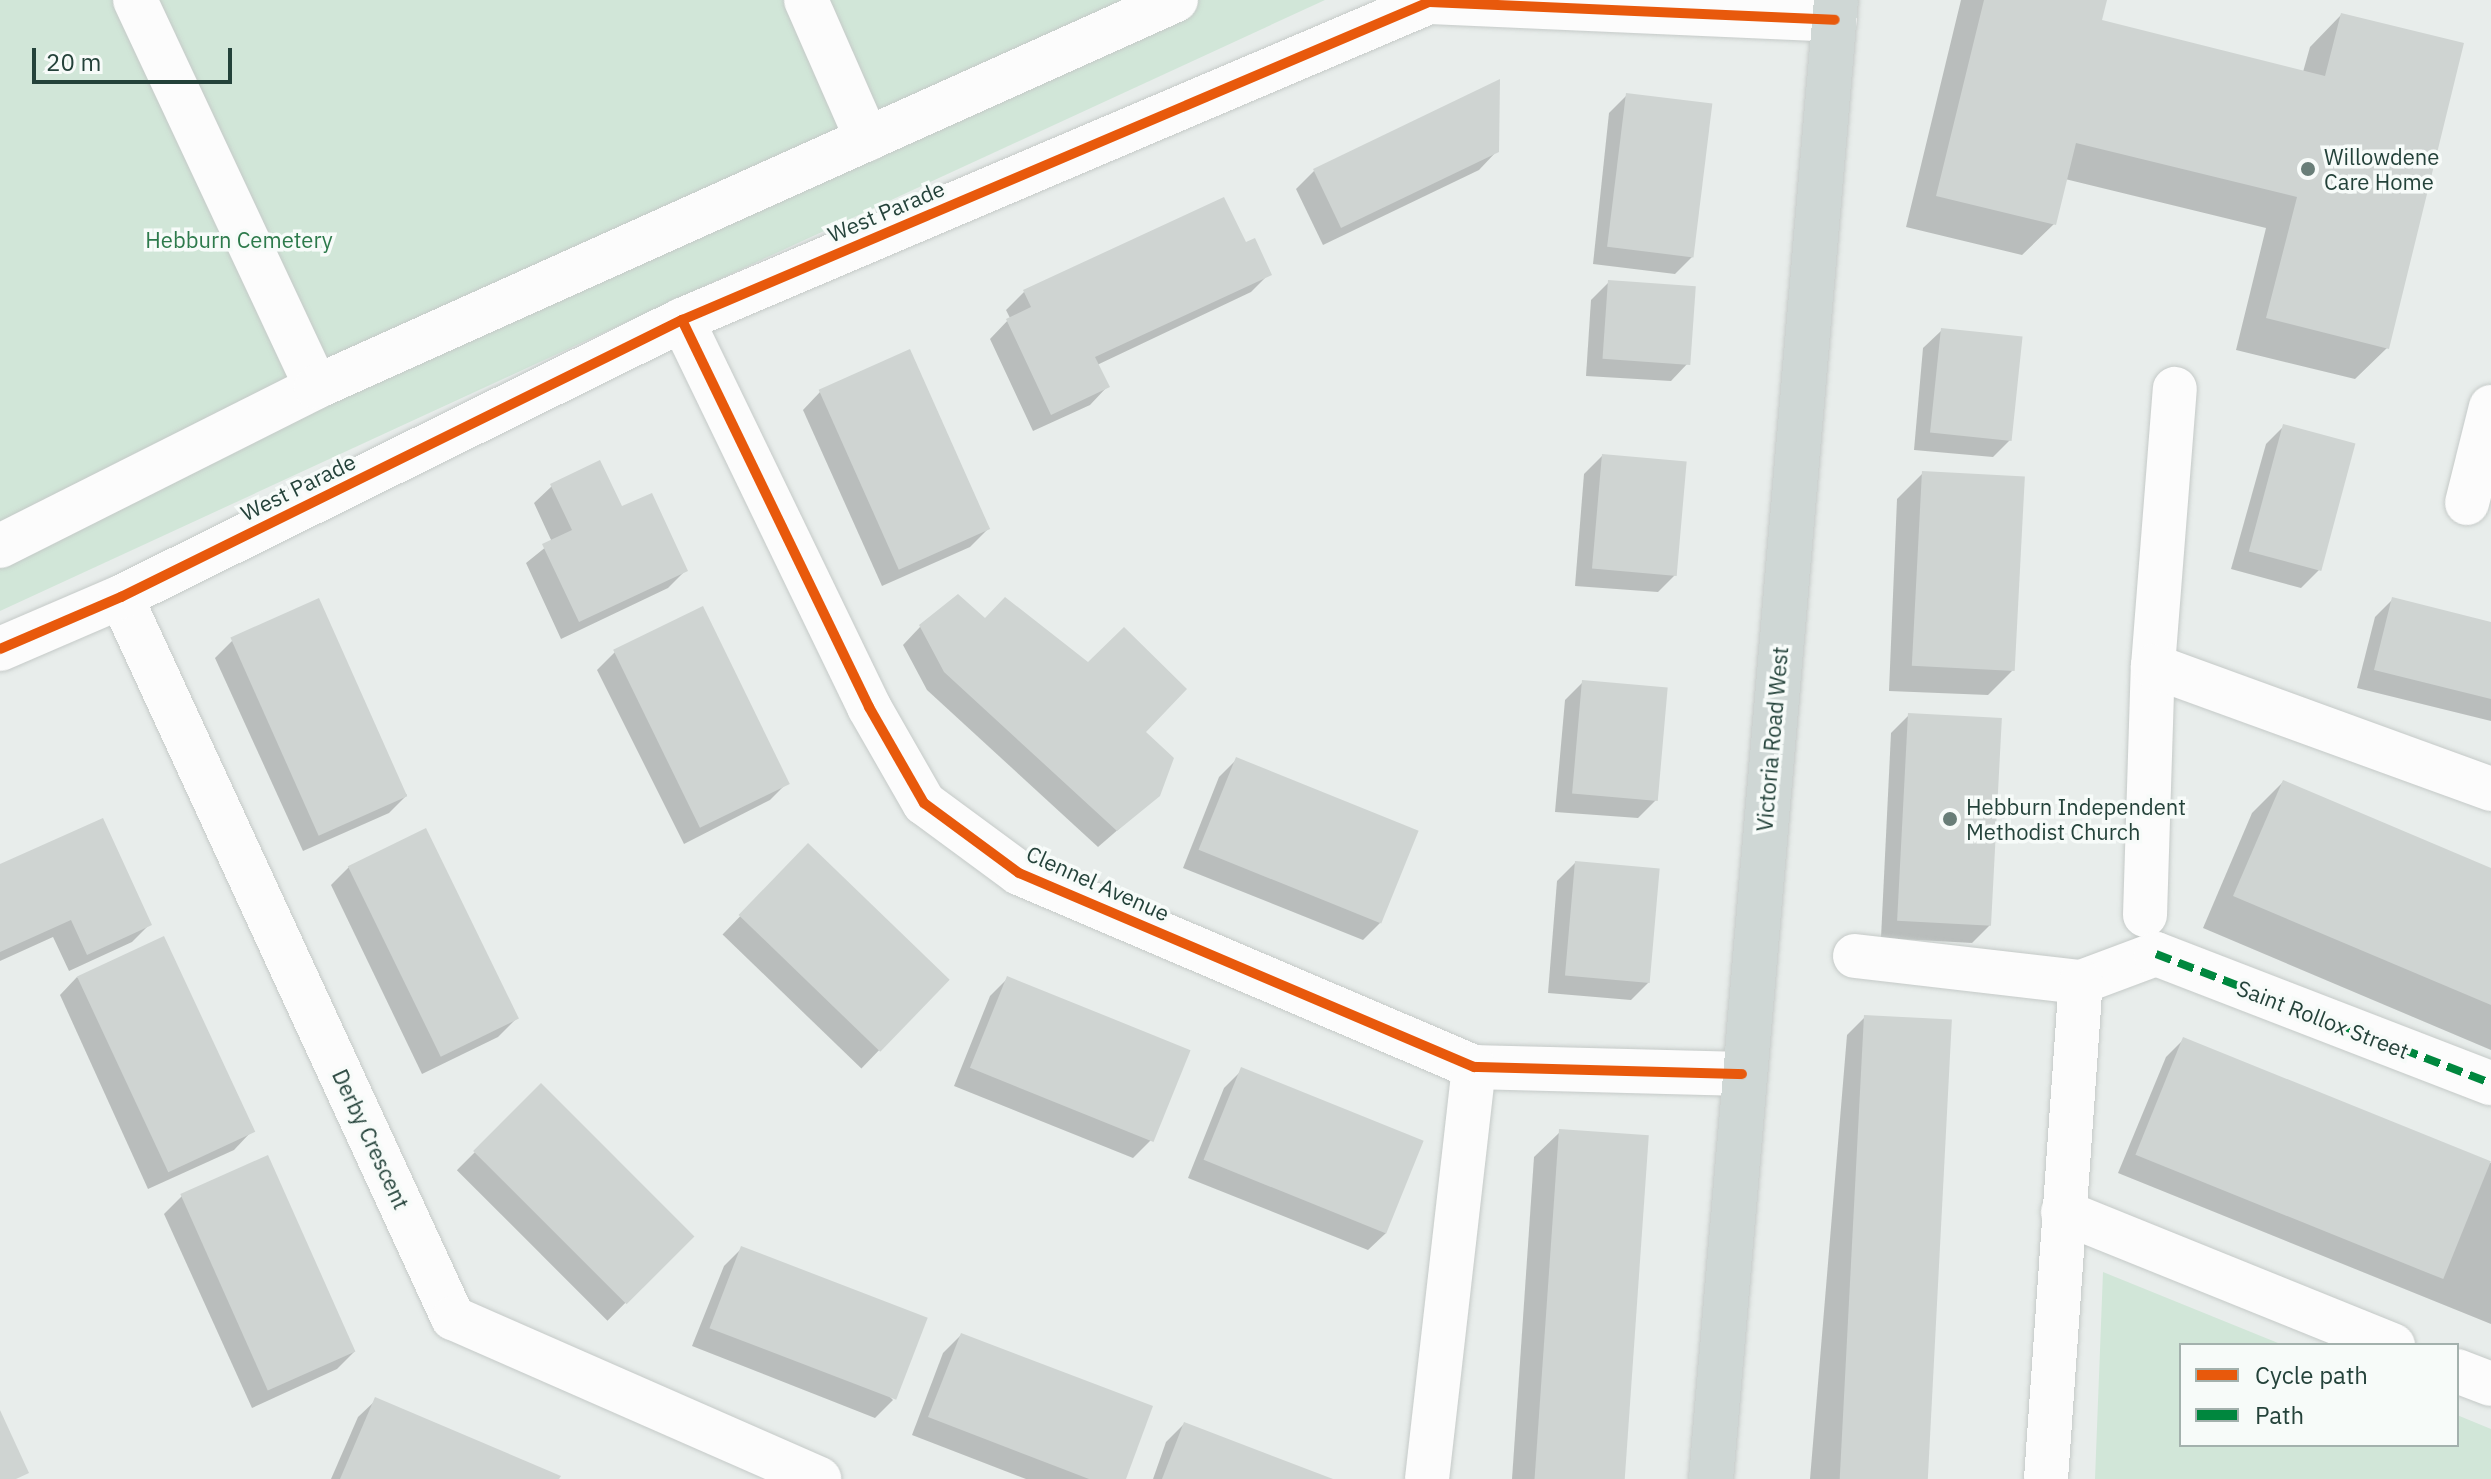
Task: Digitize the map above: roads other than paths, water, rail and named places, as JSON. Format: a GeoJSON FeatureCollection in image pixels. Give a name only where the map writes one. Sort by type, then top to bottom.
{"type":"FeatureCollection","features":[{"type":"Feature","properties":{"kind":"main road","name":"Victoria Road West"},"geometry":{"type":"LineString","coordinates":[[1711,1479],[1742,1074],[1835,10]]}},
{"type":"Feature","properties":{"kind":"street"},"geometry":{"type":"LineString","coordinates":[[135,0],[316,387]]}},
{"type":"Feature","properties":{"kind":"street"},"geometry":{"type":"LineString","coordinates":[[806,0],[867,139]]}},
{"type":"Feature","properties":{"kind":"street"},"geometry":{"type":"LineString","coordinates":[[0,546],[316,387],[1176,0]]}},
{"type":"Feature","properties":{"kind":"street","name":"West Parade"},"geometry":{"type":"LineString","coordinates":[[0,649],[121,597],[682,320],[1429,2],[1835,10]]}},
{"type":"Feature","properties":{"kind":"street","name":"Clennel Avenue"},"geometry":{"type":"LineString","coordinates":[[682,320],[869,707],[924,803],[1019,873],[1474,1067],[1742,1074]]}},
{"type":"Feature","properties":{"kind":"street"},"geometry":{"type":"LineString","coordinates":[[1855,956],[2081,982],[2150,934],[2153,666],[2175,389]]}},
{"type":"Feature","properties":{"kind":"street"},"geometry":{"type":"LineString","coordinates":[[2467,503],[2491,407]]}},
{"type":"Feature","properties":{"kind":"street","name":"Derby Crescent"},"geometry":{"type":"LineString","coordinates":[[121,597],[453,1318],[819,1479]]}},
{"type":"Feature","properties":{"kind":"street"},"geometry":{"type":"LineString","coordinates":[[2153,666],[2491,789]]}},
{"type":"Feature","properties":{"kind":"street","name":"Saint Rollox Street"},"geometry":{"type":"LineString","coordinates":[[2150,934],[2491,1083]]}},
{"type":"Feature","properties":{"kind":"street"},"geometry":{"type":"LineString","coordinates":[[2046,1479],[2081,982]]}},
{"type":"Feature","properties":{"kind":"street"},"geometry":{"type":"LineString","coordinates":[[1427,1479],[1474,1067]]}},
{"type":"Feature","properties":{"kind":"street"},"geometry":{"type":"LineString","coordinates":[[2063,1212],[2388,1343]]}},
{"type":"Feature","properties":{"kind":"street"},"geometry":{"type":"LineString","coordinates":[[2459,1372],[2491,1384]]}},
{"type":"Feature","properties":{"kind":"place","name":"Willowdene Care Home"},"geometry":{"type":"Point","coordinates":[2308,169]}},
{"type":"Feature","properties":{"kind":"place","name":"Hebburn Independent Methodist Church"},"geometry":{"type":"Point","coordinates":[1950,819]}},
{"type":"Feature","properties":{"kind":"park label","name":"Hebburn Cemetery"},"geometry":{"type":"Point","coordinates":[239,240]}}]}
